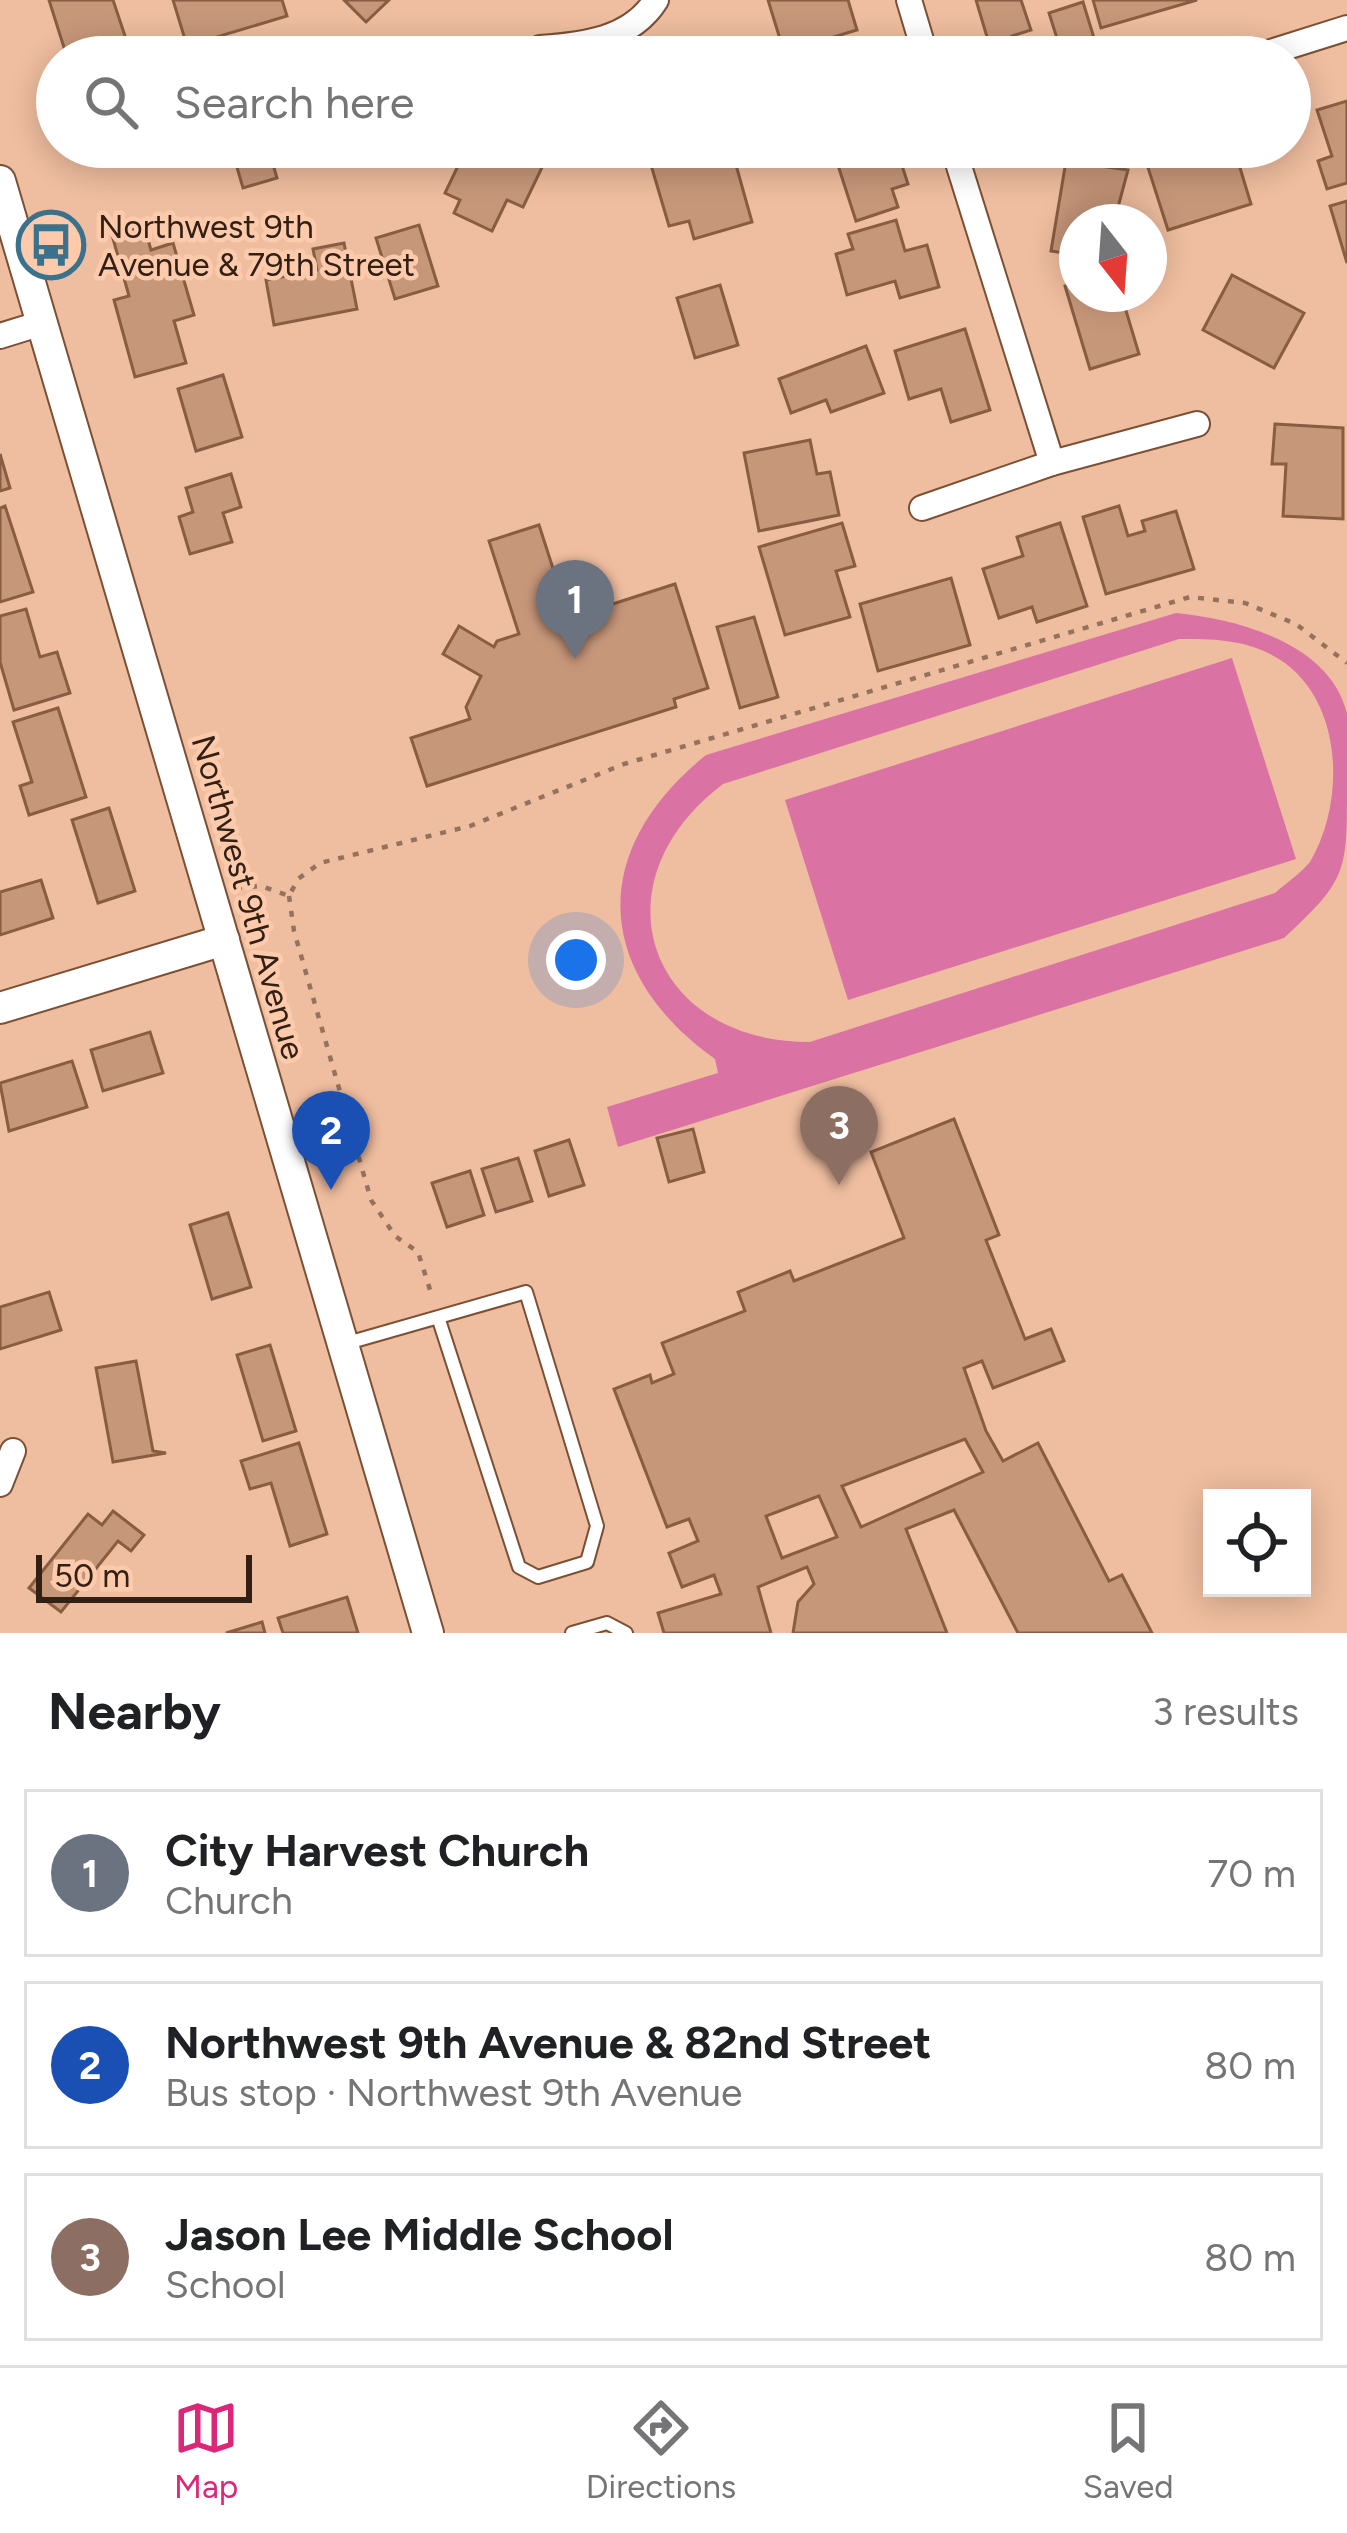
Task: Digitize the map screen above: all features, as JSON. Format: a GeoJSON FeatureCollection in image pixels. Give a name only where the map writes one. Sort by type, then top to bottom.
{"type":"FeatureCollection","features":[{"type":"Feature","properties":{"kind":"street"},"geometry":{"type":"LineString","coordinates":[[611,36],[650,10],[656,0]]}},
{"type":"Feature","properties":{"kind":"street"},"geometry":{"type":"LineString","coordinates":[[909,0],[920,36]]}},
{"type":"Feature","properties":{"kind":"street"},"geometry":{"type":"LineString","coordinates":[[1311,39],[1347,28]]}},
{"type":"Feature","properties":{"kind":"street"},"geometry":{"type":"LineString","coordinates":[[967,168],[1052,463]]}},
{"type":"Feature","properties":{"kind":"street","name":"Northwest 9th Avenue"},"geometry":{"type":"LineString","coordinates":[[0,181],[428,1633]]}},
{"type":"Feature","properties":{"kind":"street"},"geometry":{"type":"LineString","coordinates":[[0,335],[42,322]]}},
{"type":"Feature","properties":{"kind":"street"},"geometry":{"type":"LineString","coordinates":[[922,508],[1052,463],[1197,424]]}},
{"type":"Feature","properties":{"kind":"street"},"geometry":{"type":"LineString","coordinates":[[0,1008],[224,940]]}},
{"type":"Feature","properties":{"kind":"street"},"geometry":{"type":"LineString","coordinates":[[0,1484],[14,1450]]}},
{"type":"Feature","properties":{"kind":"lane"},"geometry":{"type":"LineString","coordinates":[[343,1344],[438,1317],[526,1292],[597,1526],[587,1562],[538,1577],[519,1567],[438,1317]]}},
{"type":"Feature","properties":{"kind":"lane"},"geometry":{"type":"LineString","coordinates":[[572,1633],[608,1623],[626,1633]]}},
{"type":"Feature","properties":{"kind":"path"},"geometry":{"type":"LineString","coordinates":[[438,1317],[418,1252],[395,1236],[371,1200],[294,931],[289,896],[298,879],[320,863],[470,826],[642,758],[1190,597],[1245,603],[1279,617],[1347,663]]}},
{"type":"Feature","properties":{"kind":"path"},"geometry":{"type":"LineString","coordinates":[[211,894],[261,886],[289,896]]}},
{"type":"Feature","properties":{"kind":"shaded area"},"geometry":{"type":"Polygon","coordinates":[[[1176,613],[1200,616],[1278,639],[1322,669],[1338,690],[1347,714],[1344,857],[1332,887],[1284,938],[618,1147],[607,1107],[718,1073],[715,1059],[675,1025],[646,988],[627,950],[620,910],[625,870],[640,830],[668,792],[706,755],[1176,613]],[[1179,639],[723,784],[683,823],[659,866],[650,909],[657,950],[677,986],[709,1015],[754,1035],[810,1042],[1275,893],[1310,862],[1322,837],[1333,779],[1325,720],[1313,693],[1270,654],[1236,643],[1179,639]]]}},
{"type":"Feature","properties":{"kind":"shaded area"},"geometry":{"type":"Polygon","coordinates":[[[1232,658],[1296,859],[848,1000],[785,800],[1232,658]]]}},
{"type":"Feature","properties":{"kind":"building"},"geometry":{"type":"Polygon","coordinates":[[[49,0],[113,0],[125,36],[60,36],[49,0]]]}},
{"type":"Feature","properties":{"kind":"building"},"geometry":{"type":"Polygon","coordinates":[[[173,0],[282,0],[287,16],[220,36],[184,36],[173,0]]]}},
{"type":"Feature","properties":{"kind":"building"},"geometry":{"type":"Polygon","coordinates":[[[344,0],[389,0],[366,22],[344,0]]]}},
{"type":"Feature","properties":{"kind":"building"},"geometry":{"type":"Polygon","coordinates":[[[768,0],[848,0],[857,30],[837,36],[779,36],[768,0]]]}},
{"type":"Feature","properties":{"kind":"building"},"geometry":{"type":"Polygon","coordinates":[[[976,0],[1021,0],[1031,30],[987,36],[976,0]]]}},
{"type":"Feature","properties":{"kind":"building"},"geometry":{"type":"Polygon","coordinates":[[[1093,0],[1197,0],[1101,28],[1093,0]]]}},
{"type":"Feature","properties":{"kind":"building"},"geometry":{"type":"Polygon","coordinates":[[[1083,2],[1093,36],[1056,36],[1049,13],[1083,2]]]}},
{"type":"Feature","properties":{"kind":"building"},"geometry":{"type":"Polygon","coordinates":[[[1347,101],[1347,183],[1327,189],[1318,161],[1332,156],[1317,110],[1347,101]]]}},
{"type":"Feature","properties":{"kind":"building"},"geometry":{"type":"Polygon","coordinates":[[[237,168],[274,168],[277,178],[243,188],[237,168]]]}},
{"type":"Feature","properties":{"kind":"building"},"geometry":{"type":"Polygon","coordinates":[[[457,168],[542,168],[523,207],[507,200],[492,231],[454,213],[460,200],[445,193],[457,168]]]}},
{"type":"Feature","properties":{"kind":"building"},"geometry":{"type":"Polygon","coordinates":[[[652,168],[737,168],[752,222],[694,239],[689,221],[669,226],[652,168]]]}},
{"type":"Feature","properties":{"kind":"building"},"geometry":{"type":"Polygon","coordinates":[[[839,168],[903,168],[908,184],[892,189],[898,207],[856,221],[839,168]]]}},
{"type":"Feature","properties":{"kind":"building"},"geometry":{"type":"Polygon","coordinates":[[[1065,168],[1128,170],[1119,204],[1059,204],[1059,252],[1051,251],[1065,168]]]}},
{"type":"Feature","properties":{"kind":"building"},"geometry":{"type":"Polygon","coordinates":[[[1148,168],[1240,168],[1251,204],[1168,230],[1167,204],[1160,204],[1148,168]]]}},
{"type":"Feature","properties":{"kind":"building"},"geometry":{"type":"Polygon","coordinates":[[[1347,201],[1347,263],[1330,206],[1347,201]]]}},
{"type":"Feature","properties":{"kind":"building"},"geometry":{"type":"Polygon","coordinates":[[[896,220],[905,251],[927,245],[939,287],[900,298],[895,281],[847,295],[836,254],[853,249],[848,234],[896,220]]]}},
{"type":"Feature","properties":{"kind":"building"},"geometry":{"type":"Polygon","coordinates":[[[419,225],[438,286],[395,299],[376,238],[419,225]]]}},
{"type":"Feature","properties":{"kind":"building"},"geometry":{"type":"Polygon","coordinates":[[[144,226],[151,250],[173,243],[194,315],[174,321],[186,363],[135,377],[114,300],[129,296],[112,235],[144,226]]]}},
{"type":"Feature","properties":{"kind":"building"},"geometry":{"type":"Polygon","coordinates":[[[344,243],[357,309],[274,325],[266,280],[317,270],[313,249],[344,243]]]}},
{"type":"Feature","properties":{"kind":"building"},"geometry":{"type":"Polygon","coordinates":[[[1232,275],[1304,313],[1274,368],[1203,330],[1232,275]]]}},
{"type":"Feature","properties":{"kind":"building"},"geometry":{"type":"Polygon","coordinates":[[[720,285],[738,345],[695,358],[677,298],[720,285]]]}},
{"type":"Feature","properties":{"kind":"building"},"geometry":{"type":"Polygon","coordinates":[[[1073,312],[1126,312],[1139,354],[1090,369],[1073,312]]]}},
{"type":"Feature","properties":{"kind":"building"},"geometry":{"type":"Polygon","coordinates":[[[965,329],[990,410],[951,422],[941,389],[909,399],[895,351],[965,329]]]}},
{"type":"Feature","properties":{"kind":"building"},"geometry":{"type":"Polygon","coordinates":[[[866,346],[884,393],[831,412],[826,400],[791,413],[779,379],[866,346]]]}},
{"type":"Feature","properties":{"kind":"building"},"geometry":{"type":"Polygon","coordinates":[[[223,375],[242,437],[196,451],[178,389],[223,375]]]}},
{"type":"Feature","properties":{"kind":"building"},"geometry":{"type":"Polygon","coordinates":[[[1275,424],[1343,428],[1343,519],[1283,516],[1286,464],[1272,464],[1275,424]]]}},
{"type":"Feature","properties":{"kind":"building"},"geometry":{"type":"Polygon","coordinates":[[[810,440],[817,474],[830,472],[839,515],[759,531],[744,453],[810,440]]]}},
{"type":"Feature","properties":{"kind":"building"},"geometry":{"type":"Polygon","coordinates":[[[0,454],[10,488],[0,491],[0,454]]]}},
{"type":"Feature","properties":{"kind":"building"},"geometry":{"type":"Polygon","coordinates":[[[231,474],[241,507],[223,513],[232,542],[190,554],[179,517],[193,512],[186,488],[231,474]]]}},
{"type":"Feature","properties":{"kind":"building"},"geometry":{"type":"Polygon","coordinates":[[[5,506],[33,592],[0,602],[0,508],[5,506]]]}},
{"type":"Feature","properties":{"kind":"building"},"geometry":{"type":"Polygon","coordinates":[[[1119,506],[1128,536],[1145,531],[1142,521],[1176,511],[1194,569],[1106,594],[1083,517],[1119,506]]]}},
{"type":"Feature","properties":{"kind":"building"},"geometry":{"type":"Polygon","coordinates":[[[842,523],[855,566],[836,571],[850,617],[785,635],[759,547],[842,523]]]}},
{"type":"Feature","properties":{"kind":"building"},"geometry":{"type":"Polygon","coordinates":[[[1060,523],[1087,606],[1037,622],[1032,607],[999,618],[983,569],[1023,556],[1017,537],[1060,523]]]}},
{"type":"Feature","properties":{"kind":"building"},"geometry":{"type":"Polygon","coordinates":[[[539,525],[569,618],[675,584],[708,688],[674,699],[676,707],[427,786],[411,738],[470,719],[466,707],[481,676],[443,654],[459,626],[494,647],[497,641],[519,634],[489,541],[539,525]]]}},
{"type":"Feature","properties":{"kind":"building"},"geometry":{"type":"Polygon","coordinates":[[[951,578],[970,645],[878,671],[860,604],[951,578]]]}},
{"type":"Feature","properties":{"kind":"building"},"geometry":{"type":"Polygon","coordinates":[[[26,609],[40,657],[57,652],[70,693],[14,710],[0,662],[0,616],[26,609]]]}},
{"type":"Feature","properties":{"kind":"building"},"geometry":{"type":"Polygon","coordinates":[[[754,617],[778,697],[740,708],[717,627],[754,617]]]}},
{"type":"Feature","properties":{"kind":"building"},"geometry":{"type":"Polygon","coordinates":[[[58,708],[86,797],[29,815],[20,786],[32,782],[13,722],[58,708]]]}},
{"type":"Feature","properties":{"kind":"building"},"geometry":{"type":"Polygon","coordinates":[[[109,808],[135,891],[98,903],[72,820],[109,808]]]}},
{"type":"Feature","properties":{"kind":"building"},"geometry":{"type":"Polygon","coordinates":[[[41,880],[53,918],[0,935],[0,892],[41,880]]]}},
{"type":"Feature","properties":{"kind":"building"},"geometry":{"type":"Polygon","coordinates":[[[150,1032],[163,1073],[103,1091],[91,1050],[150,1032]]]}},
{"type":"Feature","properties":{"kind":"building"},"geometry":{"type":"Polygon","coordinates":[[[72,1061],[87,1107],[9,1131],[0,1083],[72,1061]]]}},
{"type":"Feature","properties":{"kind":"building"},"geometry":{"type":"Polygon","coordinates":[[[954,1119],[999,1235],[986,1240],[1025,1339],[1051,1329],[1064,1361],[993,1388],[982,1361],[964,1368],[986,1431],[1003,1461],[1038,1443],[1109,1581],[1122,1575],[1152,1633],[1018,1633],[954,1510],[906,1529],[947,1633],[793,1633],[798,1602],[814,1584],[807,1567],[758,1587],[771,1633],[664,1633],[658,1613],[721,1594],[714,1575],[682,1587],[669,1553],[698,1541],[689,1519],[667,1527],[614,1389],[650,1375],[652,1383],[674,1374],[662,1343],[745,1311],[738,1292],[790,1271],[794,1281],[904,1238],[871,1152],[954,1119]],[[965,1439],[842,1486],[861,1527],[983,1472],[965,1439]],[[819,1496],[766,1516],[782,1558],[837,1537],[819,1496]]]}},
{"type":"Feature","properties":{"kind":"building"},"geometry":{"type":"Polygon","coordinates":[[[693,1129],[704,1172],[669,1182],[657,1138],[693,1129]]]}},
{"type":"Feature","properties":{"kind":"building"},"geometry":{"type":"Polygon","coordinates":[[[569,1140],[584,1185],[549,1196],[535,1151],[569,1140]]]}},
{"type":"Feature","properties":{"kind":"building"},"geometry":{"type":"Polygon","coordinates":[[[518,1158],[532,1201],[496,1212],[482,1169],[518,1158]]]}},
{"type":"Feature","properties":{"kind":"building"},"geometry":{"type":"Polygon","coordinates":[[[470,1171],[484,1215],[447,1227],[432,1183],[470,1171]]]}},
{"type":"Feature","properties":{"kind":"building"},"geometry":{"type":"Polygon","coordinates":[[[228,1213],[251,1287],[212,1299],[190,1225],[228,1213]]]}},
{"type":"Feature","properties":{"kind":"building"},"geometry":{"type":"Polygon","coordinates":[[[49,1292],[61,1330],[0,1349],[0,1307],[49,1292]]]}},
{"type":"Feature","properties":{"kind":"building"},"geometry":{"type":"Polygon","coordinates":[[[270,1345],[296,1431],[263,1441],[237,1355],[270,1345]]]}},
{"type":"Feature","properties":{"kind":"building"},"geometry":{"type":"Polygon","coordinates":[[[136,1361],[153,1451],[166,1453],[113,1462],[96,1368],[136,1361]]]}},
{"type":"Feature","properties":{"kind":"building"},"geometry":{"type":"Polygon","coordinates":[[[299,1443],[327,1534],[290,1546],[271,1483],[250,1489],[241,1461],[299,1443]]]}},
{"type":"Feature","properties":{"kind":"building"},"geometry":{"type":"Polygon","coordinates":[[[113,1511],[144,1535],[131,1551],[118,1541],[61,1612],[29,1588],[88,1514],[102,1525],[113,1511]]]}},
{"type":"Feature","properties":{"kind":"building"},"geometry":{"type":"Polygon","coordinates":[[[347,1597],[358,1633],[283,1633],[278,1618],[347,1597]]]}},
{"type":"Feature","properties":{"kind":"building"},"geometry":{"type":"Polygon","coordinates":[[[262,1622],[265,1633],[226,1633],[262,1622]]]}},
{"type":"Feature","properties":{"kind":"place","name":"Northwest 9th Avenue & 79th Street"},"geometry":{"type":"Point","coordinates":[51,245]}},
{"type":"Feature","properties":{"kind":"place","name":"City Harvest Church"},"geometry":{"type":"Point","coordinates":[575,659]}},
{"type":"Feature","properties":{"kind":"place","name":"Jason Lee Middle School"},"geometry":{"type":"Point","coordinates":[839,1185]}},
{"type":"Feature","properties":{"kind":"place","name":"Northwest 9th Avenue & 82nd Street"},"geometry":{"type":"Point","coordinates":[331,1190]}}]}
